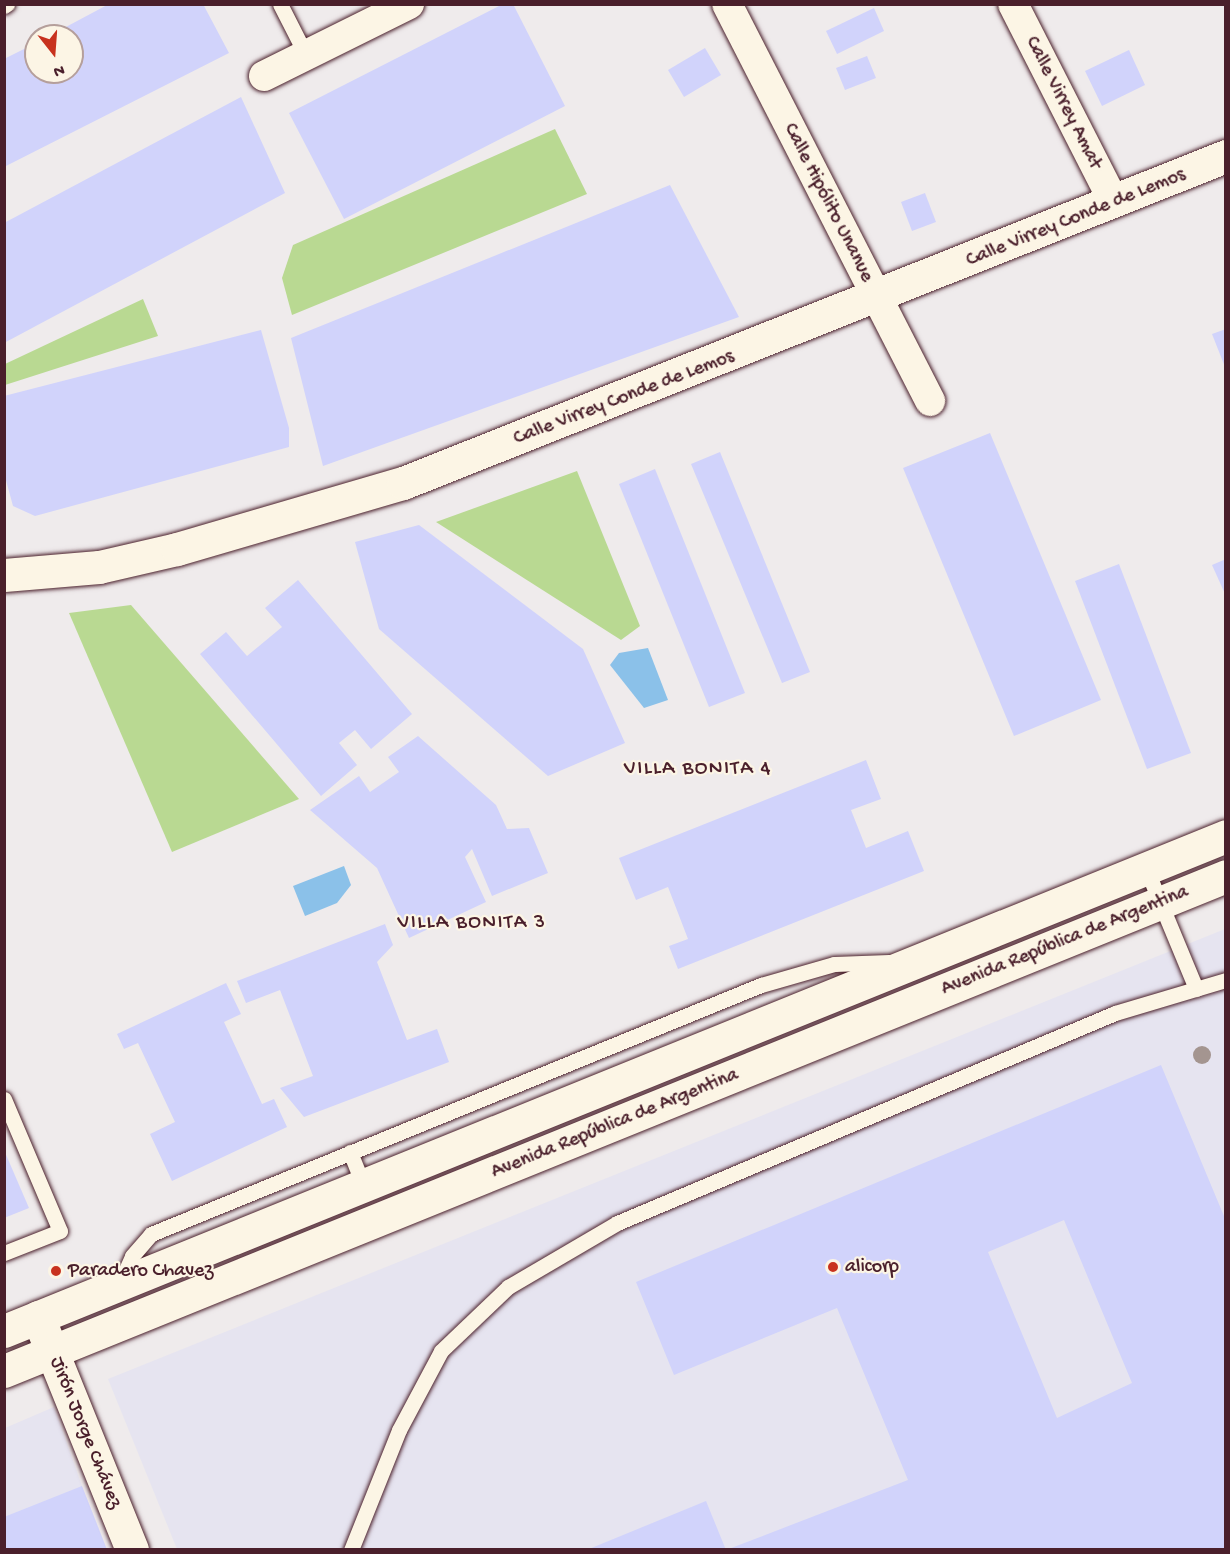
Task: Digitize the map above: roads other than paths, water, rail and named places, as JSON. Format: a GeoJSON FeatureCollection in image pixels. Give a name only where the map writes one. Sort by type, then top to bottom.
{"type":"FeatureCollection","features":[{"type":"Feature","properties":{"kind":"main road","name":"Calle Virrey Conde de Lemos"},"geometry":{"type":"LineString","coordinates":[[4,575],[99,567],[317,511],[511,443],[878,299],[1226,156]]}},
{"type":"Feature","properties":{"kind":"main road","name":"Avenida República de Argentina"},"geometry":{"type":"LineString","coordinates":[[4,1331],[1226,836]]}},
{"type":"Feature","properties":{"kind":"main road","name":"Avenida República de Argentina"},"geometry":{"type":"LineString","coordinates":[[4,1371],[1226,876]]}},
{"type":"Feature","properties":{"kind":"main road","name":"Jirón Jorge Chávez"},"geometry":{"type":"LineString","coordinates":[[38,1317],[132,1550]]}},
{"type":"Feature","properties":{"kind":"street"},"geometry":{"type":"LineString","coordinates":[[264,76],[409,4]]}},
{"type":"Feature","properties":{"kind":"street","name":"Calle Hipólito Unanue"},"geometry":{"type":"LineString","coordinates":[[727,4],[930,401]]}},
{"type":"Feature","properties":{"kind":"street","name":"Calle Virrey Amat"},"geometry":{"type":"LineString","coordinates":[[1013,4],[1114,202]]}},
{"type":"Feature","properties":{"kind":"lane"},"geometry":{"type":"LineString","coordinates":[[280,4],[306,55]]}},
{"type":"Feature","properties":{"kind":"lane"},"geometry":{"type":"LineString","coordinates":[[1146,868],[1196,989]]}},
{"type":"Feature","properties":{"kind":"lane"},"geometry":{"type":"LineString","coordinates":[[120,1284],[132,1256],[151,1234],[761,985],[834,964],[922,960]]}},
{"type":"Feature","properties":{"kind":"lane"},"geometry":{"type":"LineString","coordinates":[[351,1550],[399,1430],[441,1351],[508,1287],[617,1223],[1115,1013],[1226,980]]}},
{"type":"Feature","properties":{"kind":"lane"},"geometry":{"type":"LineString","coordinates":[[4,1099],[60,1231],[4,1253]]}},
{"type":"Feature","properties":{"kind":"lane"},"geometry":{"type":"LineString","coordinates":[[350,1152],[363,1184]]}},
{"type":"Feature","properties":{"kind":"water"},"geometry":{"type":"Polygon","coordinates":[[[648,648],[668,700],[644,708],[610,665],[619,653],[648,648]]]}},
{"type":"Feature","properties":{"kind":"water"},"geometry":{"type":"Polygon","coordinates":[[[344,866],[351,885],[337,903],[305,916],[293,886],[344,866]]]}},
{"type":"Feature","properties":{"kind":"place","name":"alicorp"},"geometry":{"type":"Point","coordinates":[833,1267]}},
{"type":"Feature","properties":{"kind":"place","name":"Paradero Chavez"},"geometry":{"type":"Point","coordinates":[56,1271]}},
{"type":"Feature","properties":{"kind":"district","name":"VILLA BONITA 4"},"geometry":{"type":"Point","coordinates":[698,770]}},
{"type":"Feature","properties":{"kind":"district","name":"VILLA BONITA 3"},"geometry":{"type":"Point","coordinates":[472,924]}}]}
